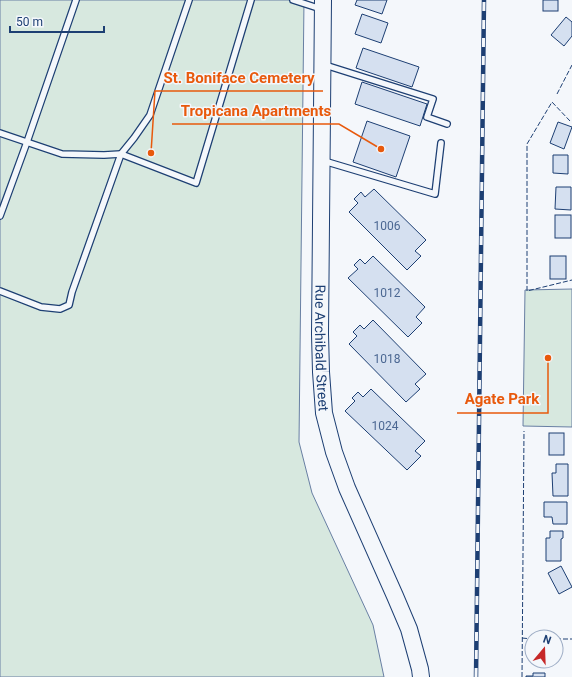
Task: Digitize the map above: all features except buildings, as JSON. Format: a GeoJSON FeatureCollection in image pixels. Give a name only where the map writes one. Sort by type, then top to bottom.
{"type":"FeatureCollection","features":[{"type":"Feature","properties":{"kind":"main road","name":"Rue Archibald Street"},"geometry":{"type":"LineString","coordinates":[[323,5],[320,334],[324,413],[334,452],[347,488],[396,596],[409,629],[421,677]]}},
{"type":"Feature","properties":{"kind":"lane"},"geometry":{"type":"LineString","coordinates":[[0,216],[76,0]]}},
{"type":"Feature","properties":{"kind":"lane"},"geometry":{"type":"LineString","coordinates":[[0,292],[41,307],[60,309],[69,305],[72,292],[121,154],[150,115],[189,0]]}},
{"type":"Feature","properties":{"kind":"lane"},"geometry":{"type":"LineString","coordinates":[[0,133],[62,154],[121,154],[196,183],[251,0]]}},
{"type":"Feature","properties":{"kind":"lane"},"geometry":{"type":"LineString","coordinates":[[293,0],[323,5]]}},
{"type":"Feature","properties":{"kind":"lane"},"geometry":{"type":"LineString","coordinates":[[323,64],[433,100],[427,117],[447,124]]}},
{"type":"Feature","properties":{"kind":"lane"},"geometry":{"type":"LineString","coordinates":[[321,160],[435,194],[441,143]]}},
{"type":"Feature","properties":{"kind":"shaded area"},"geometry":{"type":"Polygon","coordinates":[[[0,0],[304,0],[299,442],[312,493],[373,625],[384,677],[0,677],[0,0]]]}},
{"type":"Feature","properties":{"kind":"shaded area"},"geometry":{"type":"Polygon","coordinates":[[[572,289],[572,427],[523,426],[525,290],[572,289]]]}},
{"type":"Feature","properties":{"kind":"railway"},"geometry":{"type":"LineString","coordinates":[[476,677],[484,0]]}},
{"type":"Feature","properties":{"kind":"fence"},"geometry":{"type":"LineString","coordinates":[[557,94],[572,65]]}},
{"type":"Feature","properties":{"kind":"fence"},"geometry":{"type":"LineString","coordinates":[[570,121],[552,102],[527,144],[527,291],[572,280]]}},
{"type":"Feature","properties":{"kind":"fence"},"geometry":{"type":"LineString","coordinates":[[522,677],[524,431]]}},
{"type":"Feature","properties":{"kind":"fence"},"geometry":{"type":"LineString","coordinates":[[564,639],[572,639]]}},
{"type":"Feature","properties":{"kind":"place","name":"Tropicana Apartments"},"geometry":{"type":"Point","coordinates":[381,149]}},
{"type":"Feature","properties":{"kind":"place","name":"St. Boniface Cemetery"},"geometry":{"type":"Point","coordinates":[151,153]}},
{"type":"Feature","properties":{"kind":"place","name":"Agate Park"},"geometry":{"type":"Point","coordinates":[548,358]}}]}
